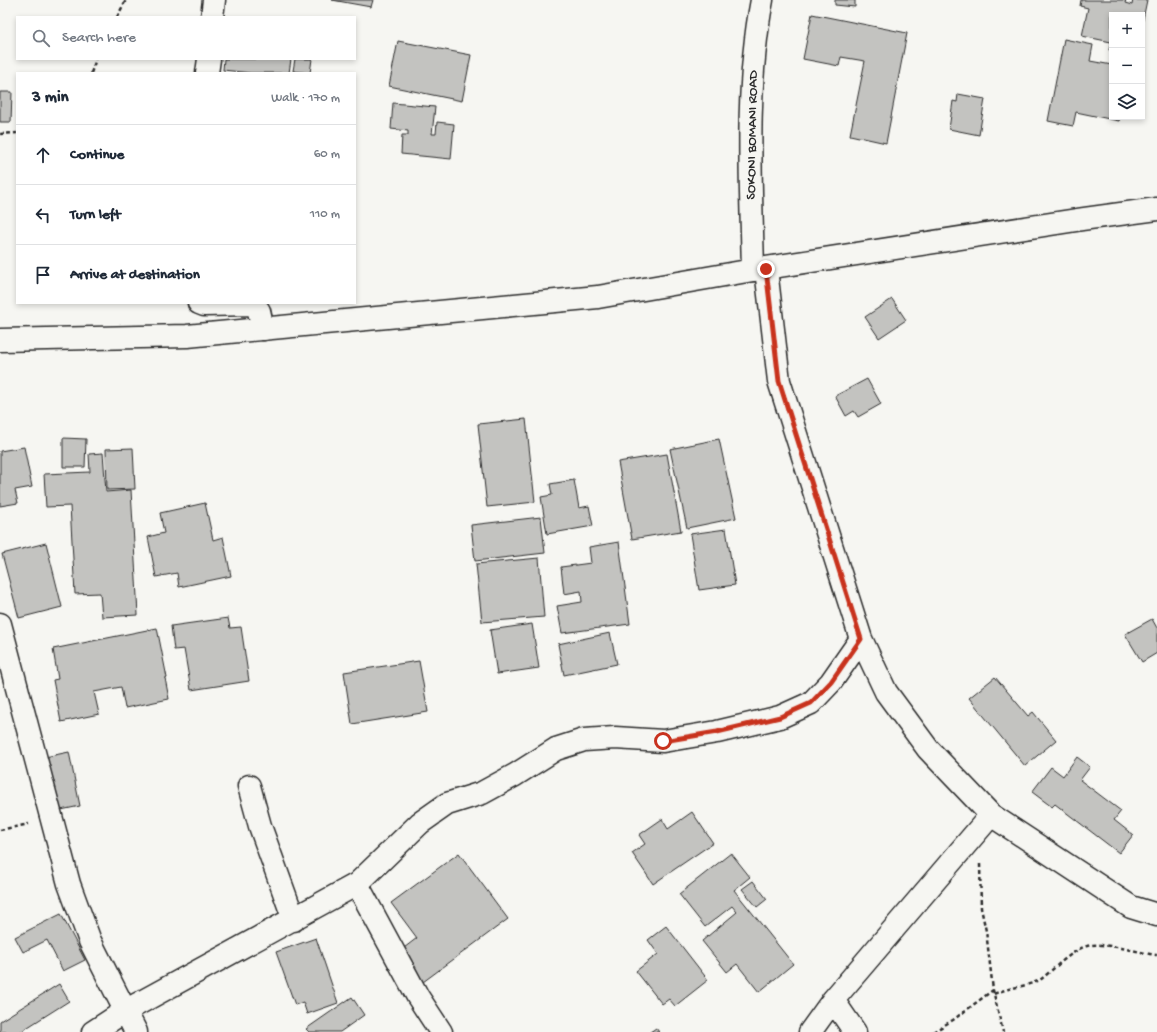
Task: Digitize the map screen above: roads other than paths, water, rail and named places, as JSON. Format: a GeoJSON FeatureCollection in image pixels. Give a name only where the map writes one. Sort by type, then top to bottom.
{"type":"FeatureCollection","features":[{"type":"Feature","properties":{"kind":"street"},"geometry":{"type":"LineString","coordinates":[[212,16],[214,0]]}},
{"type":"Feature","properties":{"kind":"street","name":"SOKONI BOMANI ROAD"},"geometry":{"type":"LineString","coordinates":[[762,0],[756,29],[750,108],[759,270],[779,381],[861,639],[886,692],[928,750],[991,815],[1131,907],[1157,915]]}},
{"type":"Feature","properties":{"kind":"street"},"geometry":{"type":"LineString","coordinates":[[207,72],[209,60]]}},
{"type":"Feature","properties":{"kind":"street"},"geometry":{"type":"LineString","coordinates":[[0,340],[187,336],[598,297],[759,270],[1083,219],[1157,209]]}},
{"type":"Feature","properties":{"kind":"street"},"geometry":{"type":"LineString","coordinates":[[202,304],[254,304],[259,311],[263,329]]}},
{"type":"Feature","properties":{"kind":"street"},"geometry":{"type":"LineString","coordinates":[[0,624],[69,884],[90,941],[136,1032]]}},
{"type":"Feature","properties":{"kind":"street"},"geometry":{"type":"LineString","coordinates":[[93,1032],[125,1010],[294,920],[357,884],[433,812],[447,804],[482,793],[498,785],[556,749],[584,740],[615,738],[663,741],[717,732],[780,717],[811,703],[831,682],[861,639]]}},
{"type":"Feature","properties":{"kind":"street"},"geometry":{"type":"LineString","coordinates":[[249,786],[260,826],[294,920]]}},
{"type":"Feature","properties":{"kind":"street"},"geometry":{"type":"LineString","coordinates":[[810,1032],[833,1000],[991,815]]}},
{"type":"Feature","properties":{"kind":"street"},"geometry":{"type":"LineString","coordinates":[[357,884],[418,997],[440,1032]]}},
{"type":"Feature","properties":{"kind":"street"},"geometry":{"type":"LineString","coordinates":[[833,1000],[855,1032]]}}]}
